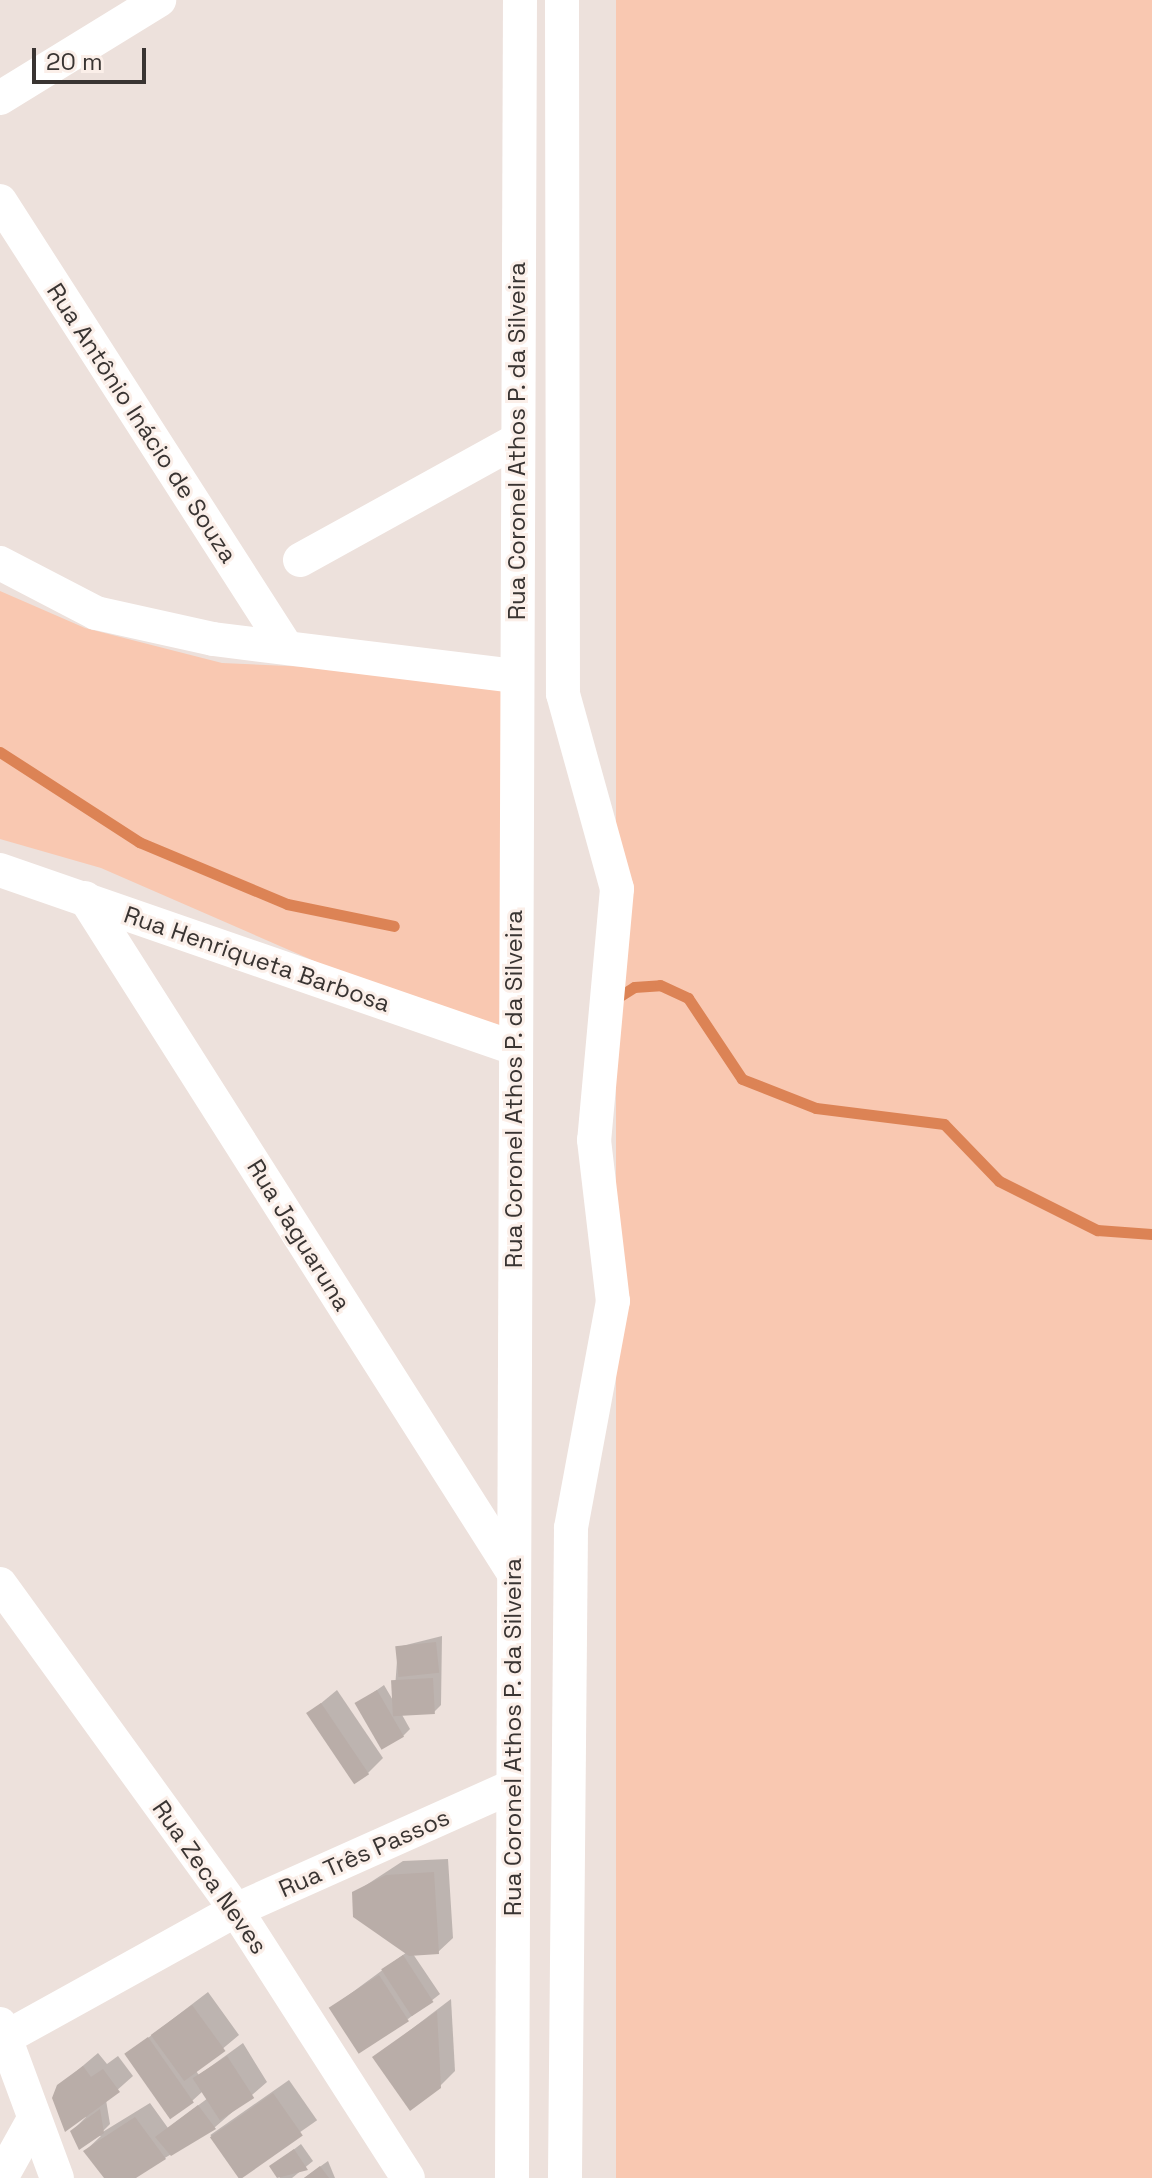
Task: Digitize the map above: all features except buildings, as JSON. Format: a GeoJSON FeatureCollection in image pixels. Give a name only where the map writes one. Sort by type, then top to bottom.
{"type":"FeatureCollection","features":[{"type":"Feature","properties":{"kind":"street"},"geometry":{"type":"LineString","coordinates":[[0,98],[159,0]]}},
{"type":"Feature","properties":{"kind":"street","name":"Rua Coronel Athos P. da Silveira"},"geometry":{"type":"LineString","coordinates":[[512,2178],[515,676],[520,0]]}},
{"type":"Feature","properties":{"kind":"street"},"geometry":{"type":"LineString","coordinates":[[562,0],[563,694],[617,889],[594,1140],[613,1301],[571,1528],[565,2178]]}},
{"type":"Feature","properties":{"kind":"street","name":"Rua Antônio Inácio de Souza"},"geometry":{"type":"LineString","coordinates":[[0,201],[285,645]]}},
{"type":"Feature","properties":{"kind":"street"},"geometry":{"type":"LineString","coordinates":[[300,560],[517,440]]}},
{"type":"Feature","properties":{"kind":"street"},"geometry":{"type":"LineString","coordinates":[[0,563],[96,613],[213,639],[285,645],[515,676]]}},
{"type":"Feature","properties":{"kind":"street","name":"Rua Henriqueta Barbosa"},"geometry":{"type":"LineString","coordinates":[[0,870],[514,1048]]}},
{"type":"Feature","properties":{"kind":"street","name":"Rua Jaguaruna"},"geometry":{"type":"LineString","coordinates":[[85,898],[513,1572]]}},
{"type":"Feature","properties":{"kind":"street","name":"Rua Zeca Neves"},"geometry":{"type":"LineString","coordinates":[[0,1584],[236,1910],[408,2178]]}},
{"type":"Feature","properties":{"kind":"street","name":"Rua Três Passos"},"geometry":{"type":"LineString","coordinates":[[3,2031],[236,1910],[513,1786]]}},
{"type":"Feature","properties":{"kind":"street"},"geometry":{"type":"LineString","coordinates":[[3,2031],[57,2178]]}},
{"type":"Feature","properties":{"kind":"street"},"geometry":{"type":"LineString","coordinates":[[1,2178],[34,2119]]}},
{"type":"Feature","properties":{"kind":"shaded area"},"geometry":{"type":"Polygon","coordinates":[[[616,0],[1152,0],[1152,2178],[616,2178],[616,0]]]}},
{"type":"Feature","properties":{"kind":"shaded area"},"geometry":{"type":"Polygon","coordinates":[[[0,591],[85,628],[222,663],[515,676],[514,1048],[101,868],[0,839],[0,591]]]}},
{"type":"Feature","properties":{"kind":"waterway"},"geometry":{"type":"LineString","coordinates":[[0,752],[139,842],[287,904],[394,926]]}},
{"type":"Feature","properties":{"kind":"waterway"},"geometry":{"type":"LineString","coordinates":[[615,999],[634,987],[660,985],[688,998],[742,1079],[816,1108],[944,1124],[999,1181],[1097,1230],[1152,1234]]}}]}
